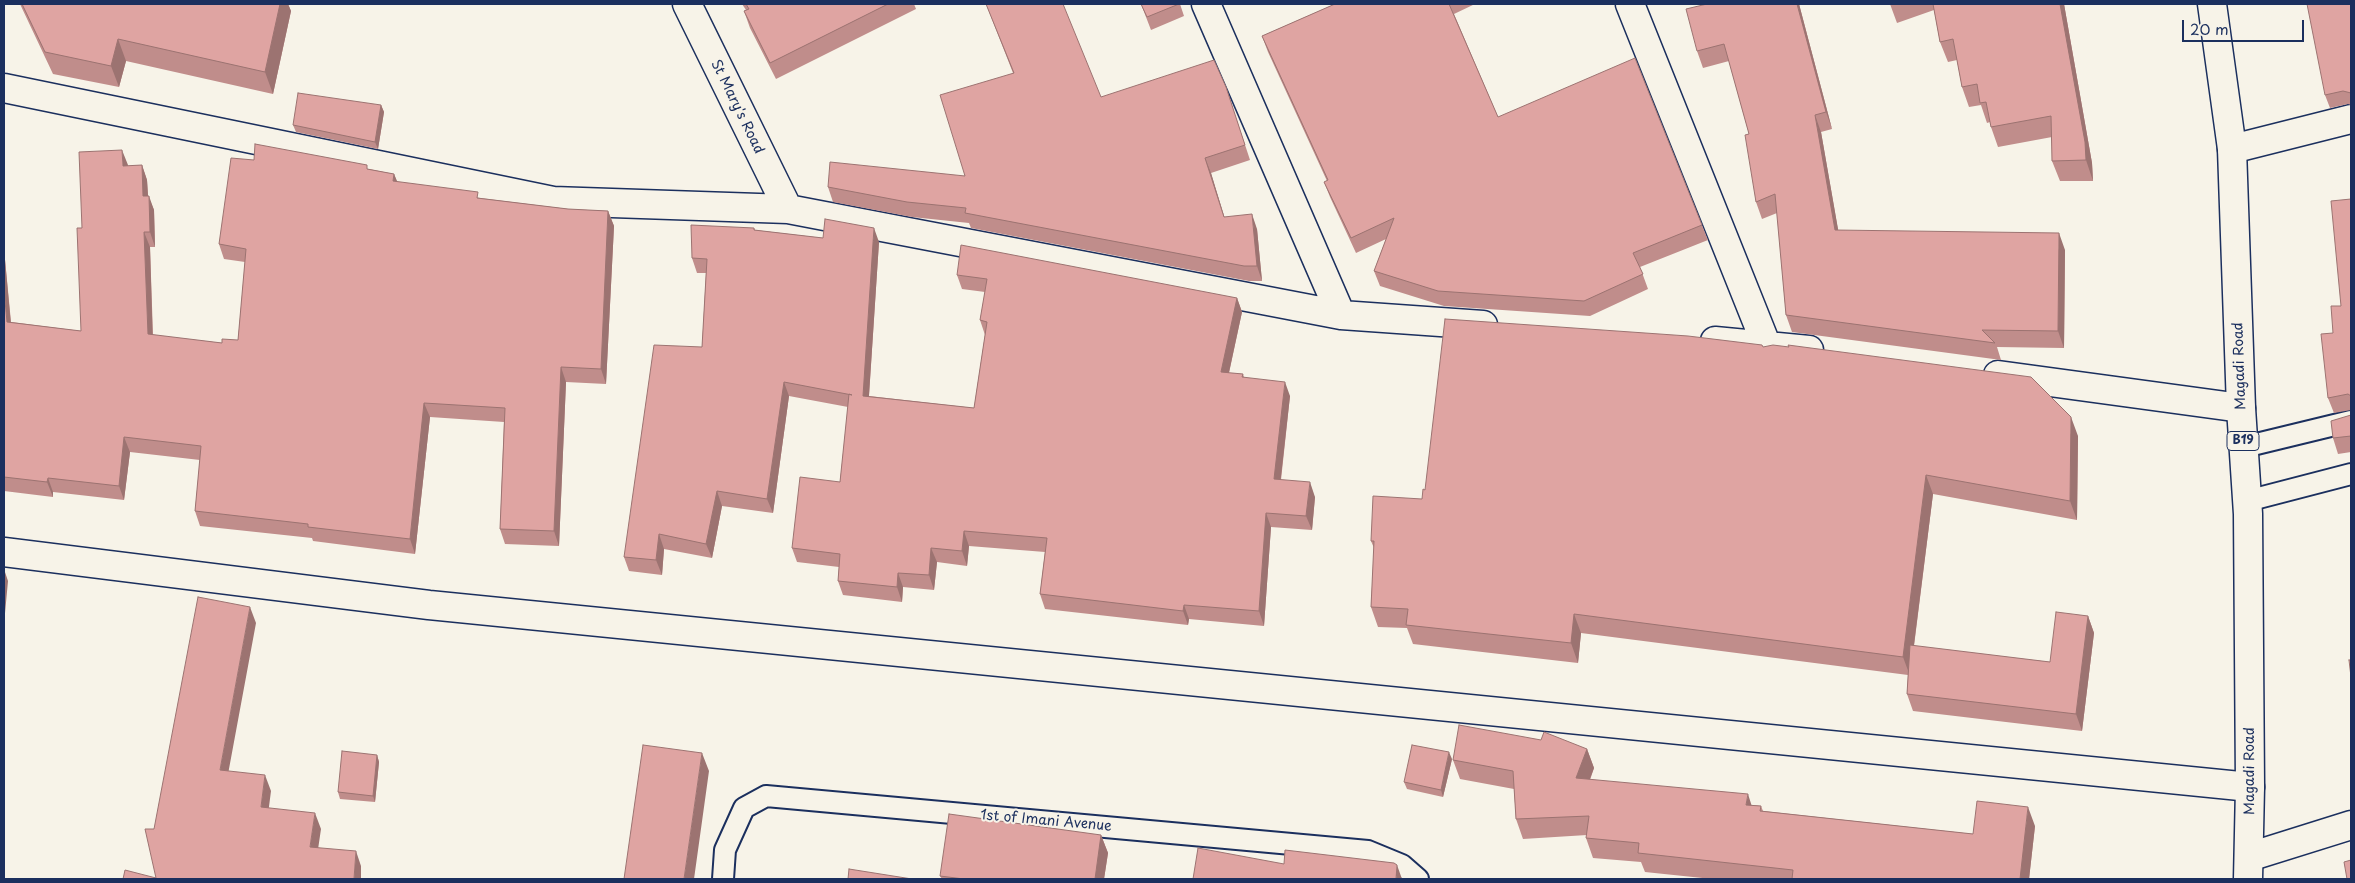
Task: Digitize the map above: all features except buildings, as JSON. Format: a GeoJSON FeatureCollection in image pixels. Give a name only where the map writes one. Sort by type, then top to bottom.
{"type":"FeatureCollection","features":[{"type":"Feature","properties":{"kind":"main road","name":"St Mary's Road"},"geometry":{"type":"LineString","coordinates":[[687,4],[788,209]]}},
{"type":"Feature","properties":{"kind":"main road"},"geometry":{"type":"LineString","coordinates":[[1206,4],[1341,314]]}},
{"type":"Feature","properties":{"kind":"main road"},"geometry":{"type":"LineString","coordinates":[[1630,4],[1766,344]]}},
{"type":"Feature","properties":{"kind":"main road","name":"Magadi Road"},"geometry":{"type":"LineString","coordinates":[[2212,4],[2232,149],[2241,408],[2247,501],[2250,787],[2248,868]]}},
{"type":"Feature","properties":{"kind":"main road"},"geometry":{"type":"LineString","coordinates":[[4,88],[553,201],[788,209],[1341,314],[1509,326]]}},
{"type":"Feature","properties":{"kind":"main road"},"geometry":{"type":"LineString","coordinates":[[2232,149],[2351,119]]}},
{"type":"Feature","properties":{"kind":"main road"},"geometry":{"type":"LineString","coordinates":[[1687,339],[1766,344],[1835,354]]}},
{"type":"Feature","properties":{"kind":"main road"},"geometry":{"type":"LineString","coordinates":[[1974,372],[2241,408]]}},
{"type":"Feature","properties":{"kind":"main road"},"geometry":{"type":"LineString","coordinates":[[4,552],[429,604],[2250,787]]}},
{"type":"Feature","properties":{"kind":"main road"},"geometry":{"type":"LineString","coordinates":[[2248,868],[2351,825]]}},
{"type":"Feature","properties":{"kind":"lane"},"geometry":{"type":"LineString","coordinates":[[2244,448],[2351,421]]}},
{"type":"Feature","properties":{"kind":"lane"},"geometry":{"type":"LineString","coordinates":[[2247,501],[2351,474]]}},
{"type":"Feature","properties":{"kind":"lane","name":"1st of Imani Avenue"},"geometry":{"type":"LineString","coordinates":[[723,879],[725,850],[744,808],[766,796],[1368,851],[1402,865],[1418,879]]}}]}
